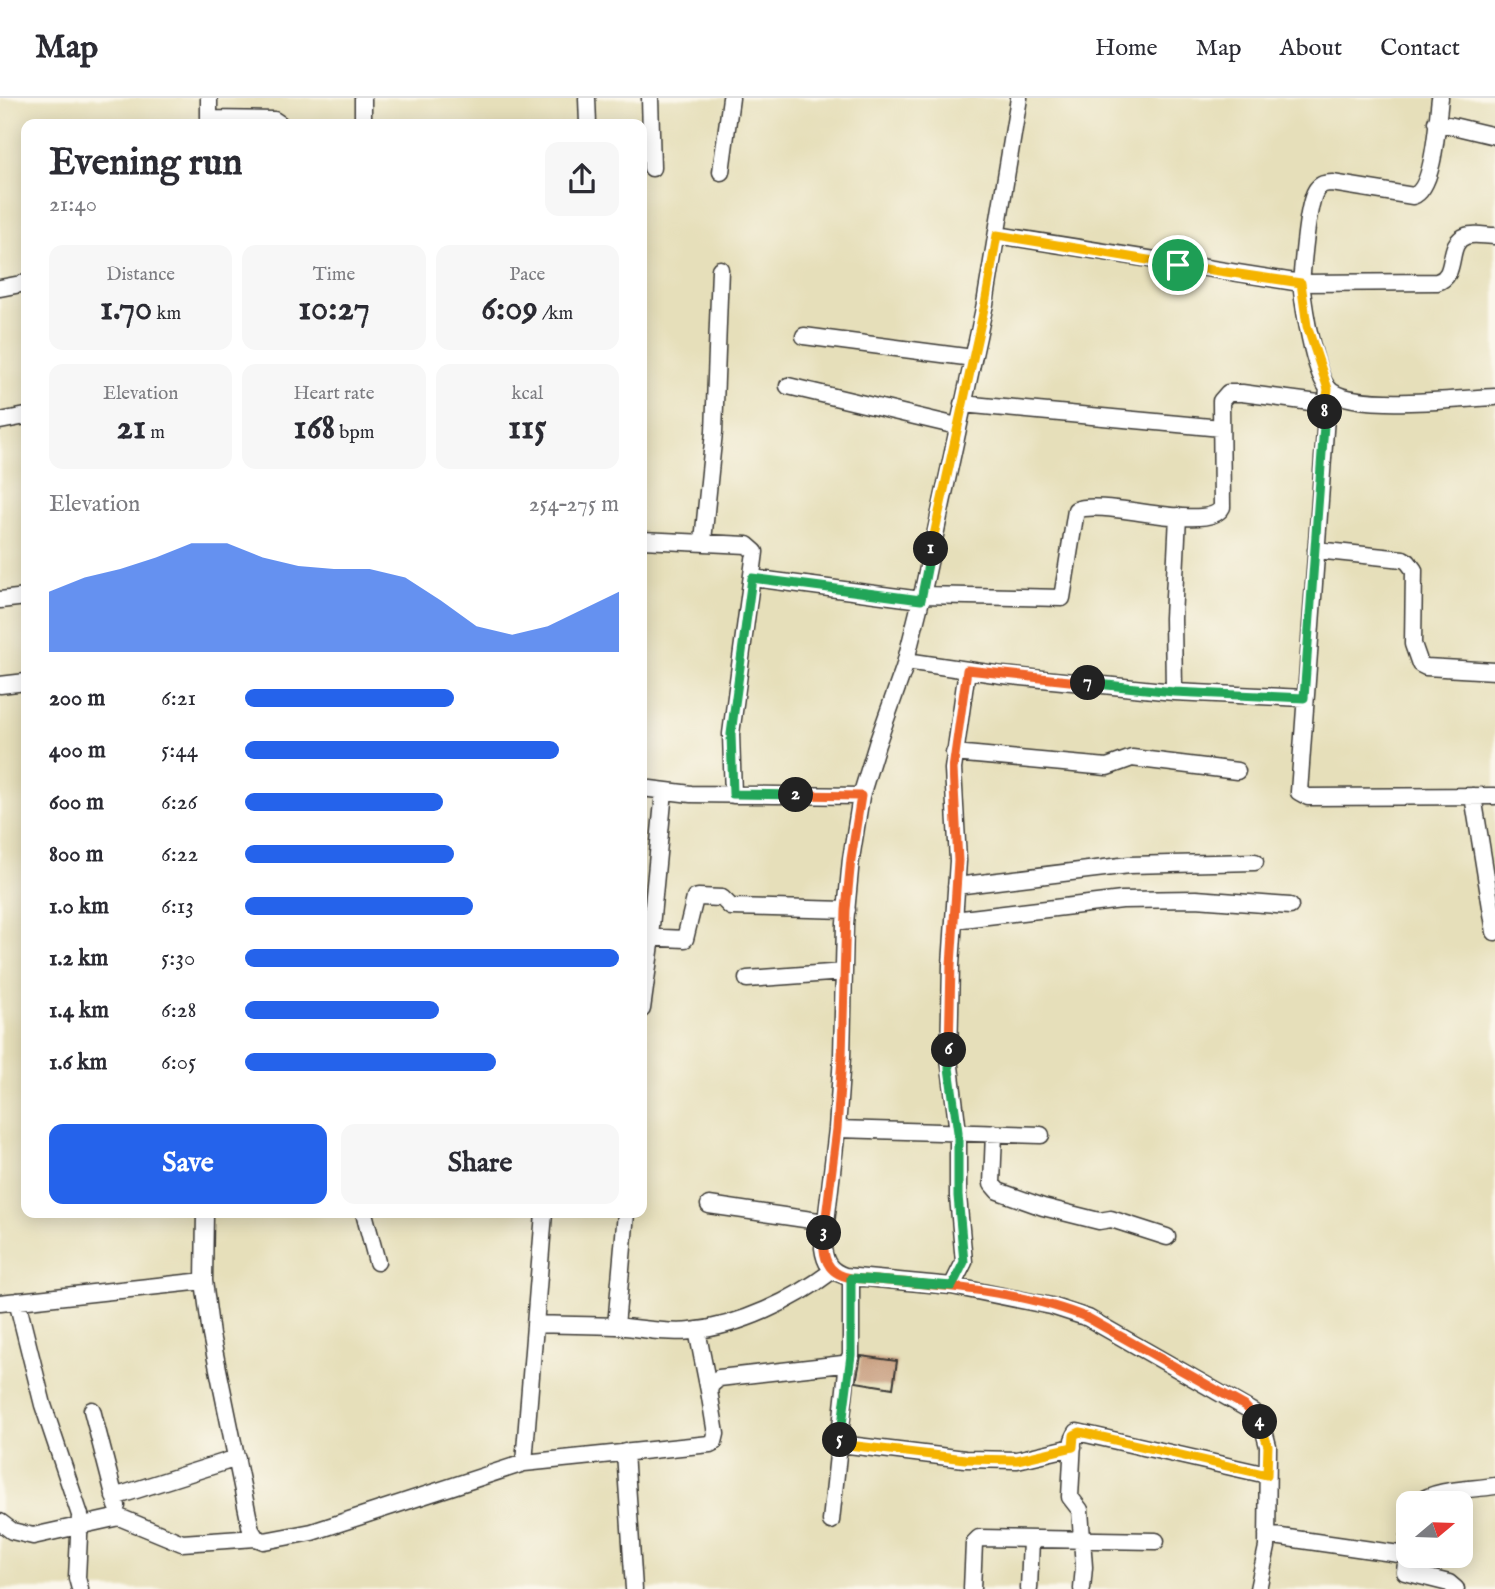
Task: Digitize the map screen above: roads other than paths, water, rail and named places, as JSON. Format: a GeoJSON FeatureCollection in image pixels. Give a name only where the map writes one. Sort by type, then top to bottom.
{"type":"FeatureCollection","features":[{"type":"Feature","properties":{"kind":"street"},"geometry":{"type":"LineString","coordinates":[[209,98],[209,119]]}},
{"type":"Feature","properties":{"kind":"street"},"geometry":{"type":"LineString","coordinates":[[363,98],[363,119]]}},
{"type":"Feature","properties":{"kind":"street"},"geometry":{"type":"LineString","coordinates":[[587,98],[588,119]]}},
{"type":"Feature","properties":{"kind":"street"},"geometry":{"type":"LineString","coordinates":[[650,98],[652,168]]}},
{"type":"Feature","properties":{"kind":"street"},"geometry":{"type":"LineString","coordinates":[[721,172],[731,98]]}},
{"type":"Feature","properties":{"kind":"street"},"geometry":{"type":"LineString","coordinates":[[1019,98],[997,235],[921,597],[906,661],[861,796],[846,910],[837,1129],[822,1248],[825,1261],[832,1270],[851,1278],[952,1286],[1069,1310],[1245,1406],[1258,1418],[1266,1436],[1267,1535],[1258,1589]]}},
{"type":"Feature","properties":{"kind":"street"},"geometry":{"type":"LineString","coordinates":[[1440,98],[1430,172],[1425,186],[1418,194],[1413,196],[1332,183],[1318,187],[1311,204],[1301,283],[1307,326],[1327,396],[1298,787],[1303,796],[1495,796]]}},
{"type":"Feature","properties":{"kind":"street"},"geometry":{"type":"LineString","coordinates":[[1436,122],[1495,136]]}},
{"type":"Feature","properties":{"kind":"street"},"geometry":{"type":"LineString","coordinates":[[997,235],[1301,283],[1437,282],[1445,280],[1449,274],[1456,244],[1461,237],[1495,236]]}},
{"type":"Feature","properties":{"kind":"street"},"geometry":{"type":"LineString","coordinates":[[703,541],[714,432],[720,269]]}},
{"type":"Feature","properties":{"kind":"street"},"geometry":{"type":"LineString","coordinates":[[0,288],[21,284]]}},
{"type":"Feature","properties":{"kind":"street"},"geometry":{"type":"LineString","coordinates":[[804,336],[972,358]]}},
{"type":"Feature","properties":{"kind":"street"},"geometry":{"type":"LineString","coordinates":[[788,386],[957,426]]}},
{"type":"Feature","properties":{"kind":"street"},"geometry":{"type":"LineString","coordinates":[[752,578],[921,597],[1062,598],[1076,510],[1091,507],[1178,516],[1216,515],[1222,507],[1222,401],[1233,391],[1340,397],[1371,402],[1495,397]]}},
{"type":"Feature","properties":{"kind":"street"},"geometry":{"type":"LineString","coordinates":[[962,404],[1221,428]]}},
{"type":"Feature","properties":{"kind":"street"},"geometry":{"type":"LineString","coordinates":[[0,421],[21,417]]}},
{"type":"Feature","properties":{"kind":"street"},"geometry":{"type":"LineString","coordinates":[[1174,692],[1173,618],[1178,516]]}},
{"type":"Feature","properties":{"kind":"street"},"geometry":{"type":"LineString","coordinates":[[647,540],[703,541],[751,547],[756,555],[731,734],[733,794]]}},
{"type":"Feature","properties":{"kind":"street"},"geometry":{"type":"LineString","coordinates":[[1316,550],[1403,559],[1408,562],[1414,570],[1413,644],[1420,664],[1426,667],[1495,671]]}},
{"type":"Feature","properties":{"kind":"street"},"geometry":{"type":"LineString","coordinates":[[0,600],[21,598]]}},
{"type":"Feature","properties":{"kind":"street"},"geometry":{"type":"LineString","coordinates":[[906,661],[1174,692],[1304,698]]}},
{"type":"Feature","properties":{"kind":"street"},"geometry":{"type":"LineString","coordinates":[[952,1286],[964,1262],[958,1196],[958,1132],[949,1058],[958,861],[953,769],[967,670]]}},
{"type":"Feature","properties":{"kind":"street"},"geometry":{"type":"LineString","coordinates":[[0,685],[21,683]]}},
{"type":"Feature","properties":{"kind":"street"},"geometry":{"type":"LineString","coordinates":[[954,753],[1107,767],[1132,758],[1237,771]]}},
{"type":"Feature","properties":{"kind":"street"},"geometry":{"type":"LineString","coordinates":[[647,789],[733,794],[861,796]]}},
{"type":"Feature","properties":{"kind":"street"},"geometry":{"type":"LineString","coordinates":[[664,791],[648,937],[685,939],[696,897],[722,898],[731,907],[846,910]]}},
{"type":"Feature","properties":{"kind":"street"},"geometry":{"type":"LineString","coordinates":[[1473,796],[1495,932]]}},
{"type":"Feature","properties":{"kind":"street"},"geometry":{"type":"LineString","coordinates":[[956,886],[1129,865],[1255,862]]}},
{"type":"Feature","properties":{"kind":"street"},"geometry":{"type":"LineString","coordinates":[[954,920],[1122,900],[1196,899],[1290,906]]}},
{"type":"Feature","properties":{"kind":"street"},"geometry":{"type":"LineString","coordinates":[[747,979],[844,972]]}},
{"type":"Feature","properties":{"kind":"street"},"geometry":{"type":"LineString","coordinates":[[837,1129],[1041,1135]]}},
{"type":"Feature","properties":{"kind":"street"},"geometry":{"type":"LineString","coordinates":[[994,1133],[992,1184],[998,1191],[1043,1207],[1099,1221],[1111,1219],[1167,1237]]}},
{"type":"Feature","properties":{"kind":"street"},"geometry":{"type":"LineString","coordinates":[[709,1205],[825,1222]]}},
{"type":"Feature","properties":{"kind":"street"},"geometry":{"type":"LineString","coordinates":[[205,1218],[204,1281],[211,1335],[251,1530],[256,1538]]}},
{"type":"Feature","properties":{"kind":"street"},"geometry":{"type":"LineString","coordinates":[[365,1218],[377,1262]]}},
{"type":"Feature","properties":{"kind":"street"},"geometry":{"type":"LineString","coordinates":[[524,1463],[544,1218]]}},
{"type":"Feature","properties":{"kind":"street"},"geometry":{"type":"LineString","coordinates":[[616,1326],[626,1218]]}},
{"type":"Feature","properties":{"kind":"street"},"geometry":{"type":"LineString","coordinates":[[535,1324],[616,1326],[681,1332],[697,1330],[777,1306],[797,1296],[832,1270]]}},
{"type":"Feature","properties":{"kind":"street"},"geometry":{"type":"LineString","coordinates":[[831,1521],[848,1361],[851,1355],[851,1278]]}},
{"type":"Feature","properties":{"kind":"street"},"geometry":{"type":"LineString","coordinates":[[0,1303],[204,1281]]}},
{"type":"Feature","properties":{"kind":"street"},"geometry":{"type":"LineString","coordinates":[[17,1301],[43,1405],[77,1505],[81,1526],[77,1578],[79,1589]]}},
{"type":"Feature","properties":{"kind":"street"},"geometry":{"type":"LineString","coordinates":[[0,1522],[12,1531],[33,1536],[119,1517],[182,1543],[256,1538],[264,1541],[312,1532],[524,1463],[713,1442],[716,1434],[697,1330]]}},
{"type":"Feature","properties":{"kind":"street"},"geometry":{"type":"LineString","coordinates":[[709,1391],[715,1381],[723,1377],[843,1364],[848,1361]]}},
{"type":"Feature","properties":{"kind":"street"},"geometry":{"type":"LineString","coordinates":[[92,1410],[119,1517]]}},
{"type":"Feature","properties":{"kind":"street"},"geometry":{"type":"LineString","coordinates":[[1082,1589],[1084,1567],[1080,1510],[1070,1497],[1074,1435],[1080,1432],[1267,1475]]}},
{"type":"Feature","properties":{"kind":"street"},"geometry":{"type":"LineString","coordinates":[[840,1444],[965,1459],[1017,1460],[1073,1447]]}},
{"type":"Feature","properties":{"kind":"street"},"geometry":{"type":"LineString","coordinates":[[625,1452],[634,1589]]}},
{"type":"Feature","properties":{"kind":"street"},"geometry":{"type":"LineString","coordinates":[[114,1497],[237,1458]]}},
{"type":"Feature","properties":{"kind":"street"},"geometry":{"type":"LineString","coordinates":[[1461,1491],[1495,1486]]}},
{"type":"Feature","properties":{"kind":"street"},"geometry":{"type":"LineString","coordinates":[[1267,1535],[1396,1554]]}},
{"type":"Feature","properties":{"kind":"street"},"geometry":{"type":"LineString","coordinates":[[972,1589],[976,1539],[1156,1541]]}},
{"type":"Feature","properties":{"kind":"street"},"geometry":{"type":"LineString","coordinates":[[1029,1589],[1031,1540]]}},
{"type":"Feature","properties":{"kind":"street"},"geometry":{"type":"LineString","coordinates":[[1405,1568],[1405,1572],[1450,1583],[1456,1589]]}}]}
